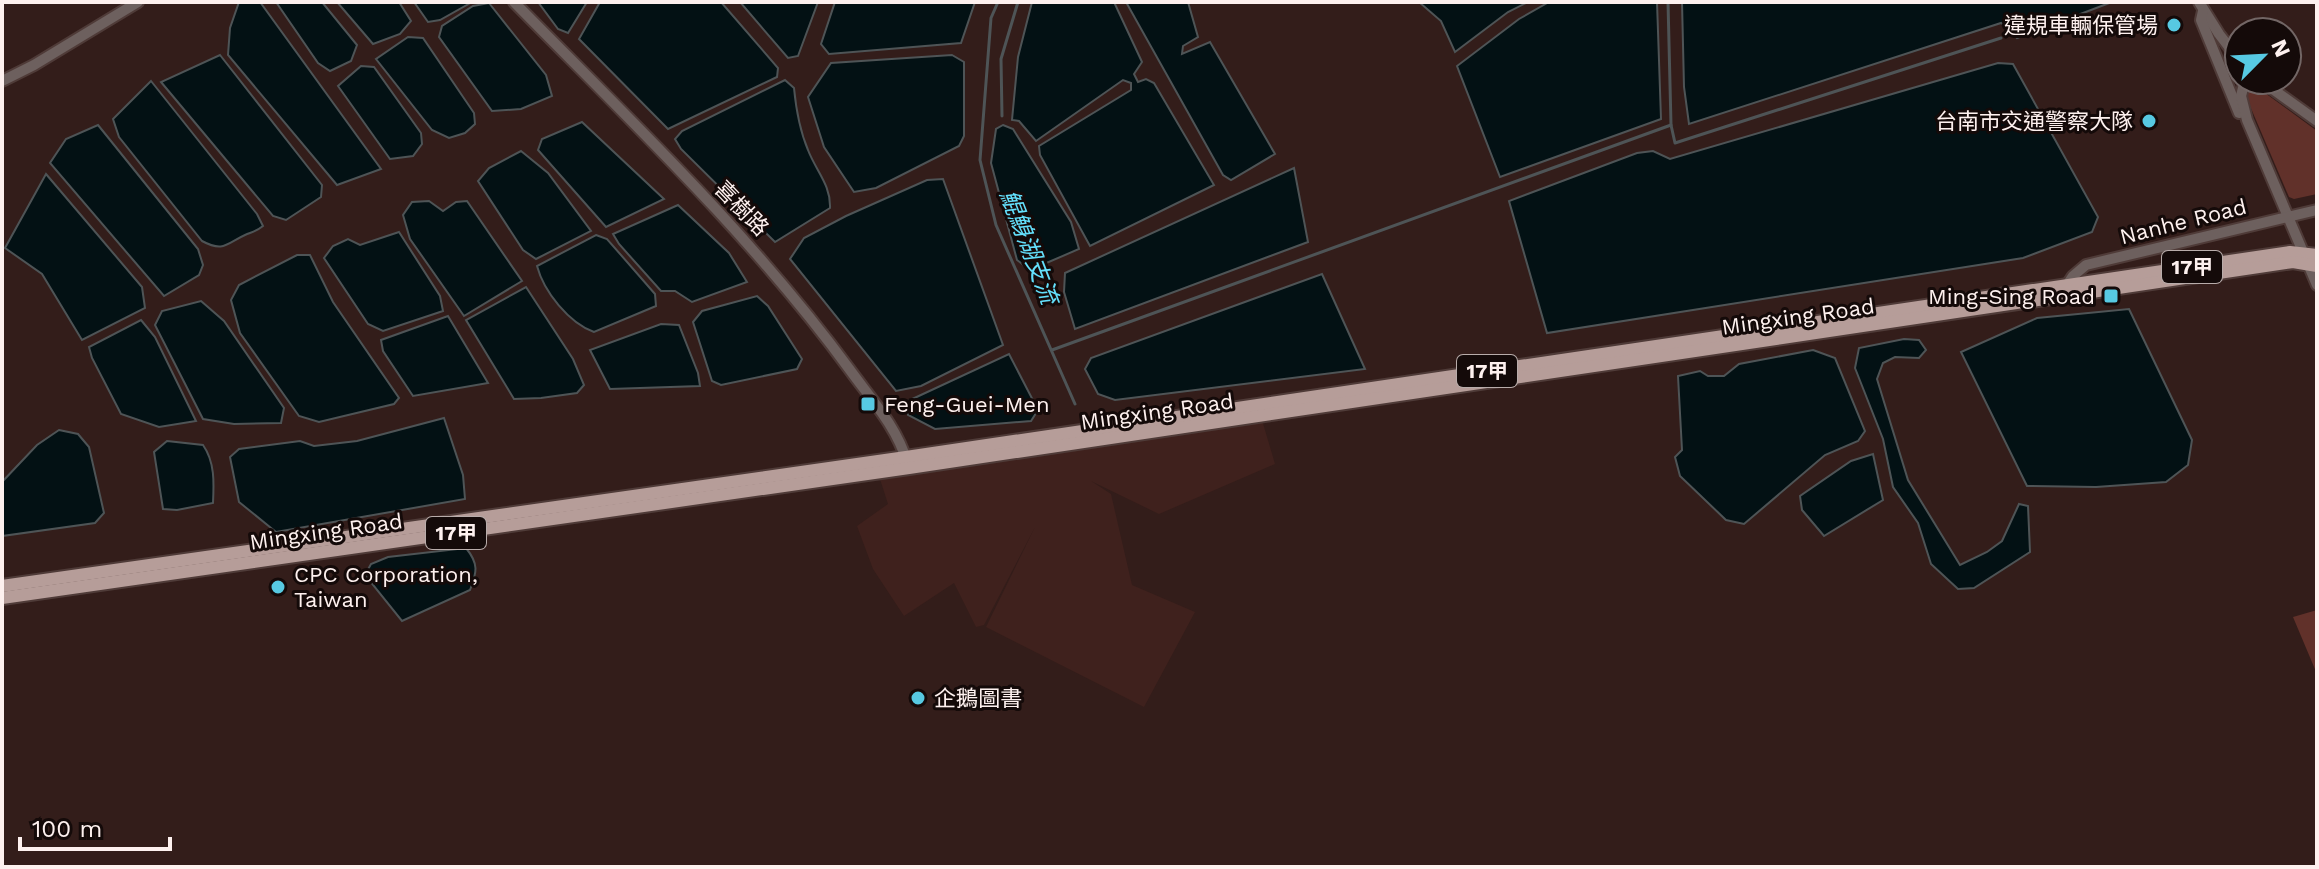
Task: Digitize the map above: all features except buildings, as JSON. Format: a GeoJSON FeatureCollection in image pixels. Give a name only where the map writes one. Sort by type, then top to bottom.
{"type":"FeatureCollection","features":[{"type":"Feature","properties":{"kind":"main road","name":"Mingxing Road"},"geometry":{"type":"LineString","coordinates":[[2,598],[2312,259]]}},
{"type":"Feature","properties":{"kind":"main road","name":"Mingxing Road"},"geometry":{"type":"LineString","coordinates":[[2,586],[908,463],[2067,285],[2312,259]]}},
{"type":"Feature","properties":{"kind":"street"},"geometry":{"type":"LineString","coordinates":[[2,81],[138,2]]}},
{"type":"Feature","properties":{"kind":"street","name":"喜樹路"},"geometry":{"type":"LineString","coordinates":[[514,2],[762,258],[820,329],[897,435],[908,463]]}},
{"type":"Feature","properties":{"kind":"street"},"geometry":{"type":"LineString","coordinates":[[2201,7],[2223,38]]}},
{"type":"Feature","properties":{"kind":"street"},"geometry":{"type":"LineString","coordinates":[[2201,7],[2201,20],[2239,113],[2247,120]]}},
{"type":"Feature","properties":{"kind":"street"},"geometry":{"type":"LineString","coordinates":[[2241,96],[2247,120],[2288,216],[2312,259],[2317,285]]}},
{"type":"Feature","properties":{"kind":"street"},"geometry":{"type":"LineString","coordinates":[[2282,96],[2317,121]]}},
{"type":"Feature","properties":{"kind":"street","name":"Nanhe Road"},"geometry":{"type":"LineString","coordinates":[[2067,285],[2086,265],[2317,210]]}},
{"type":"Feature","properties":{"kind":"shaded area"},"geometry":{"type":"Polygon","coordinates":[[[2246,96],[2269,96],[2317,131],[2317,194],[2294,199],[2289,197],[2246,96]]]}},
{"type":"Feature","properties":{"kind":"shaded area"},"geometry":{"type":"Polygon","coordinates":[[[1262,420],[1275,464],[1159,514],[1091,481],[1111,494],[1132,585],[1195,612],[1144,707],[986,627],[1035,527],[984,625],[976,627],[954,583],[904,616],[873,569],[857,526],[888,504],[879,476],[1262,420]]]}},
{"type":"Feature","properties":{"kind":"shaded area"},"geometry":{"type":"Polygon","coordinates":[[[2317,610],[2317,674],[2293,617],[2317,610]]]}},
{"type":"Feature","properties":{"kind":"water"},"geometry":{"type":"Polygon","coordinates":[[[239,2],[260,2],[381,169],[337,185],[228,55],[230,28],[239,2]]]}},
{"type":"Feature","properties":{"kind":"water"},"geometry":{"type":"Polygon","coordinates":[[[276,2],[322,2],[357,45],[351,61],[330,71],[318,63],[276,2]]]}},
{"type":"Feature","properties":{"kind":"water"},"geometry":{"type":"Polygon","coordinates":[[[337,2],[399,2],[411,21],[400,34],[373,44],[337,2]]]}},
{"type":"Feature","properties":{"kind":"water"},"geometry":{"type":"Polygon","coordinates":[[[414,2],[472,2],[440,20],[428,22],[414,2]]]}},
{"type":"Feature","properties":{"kind":"water"},"geometry":{"type":"Polygon","coordinates":[[[538,2],[587,2],[568,33],[558,29],[538,2]]]}},
{"type":"Feature","properties":{"kind":"water"},"geometry":{"type":"Polygon","coordinates":[[[600,2],[721,2],[778,68],[777,77],[668,129],[579,39],[600,2]]]}},
{"type":"Feature","properties":{"kind":"water"},"geometry":{"type":"Polygon","coordinates":[[[740,2],[818,2],[798,56],[788,58],[740,2]]]}},
{"type":"Feature","properties":{"kind":"water"},"geometry":{"type":"Polygon","coordinates":[[[835,2],[975,2],[961,43],[829,54],[821,44],[835,2]]]}},
{"type":"Feature","properties":{"kind":"water"},"geometry":{"type":"Polygon","coordinates":[[[1032,2],[1114,2],[1142,62],[1134,74],[1138,82],[1146,79],[1154,83],[1214,185],[1090,246],[1040,155],[1039,146],[1131,90],[1131,83],[1123,80],[1036,141],[1019,121],[1012,120],[1018,57],[1032,2]]]}},
{"type":"Feature","properties":{"kind":"water"},"geometry":{"type":"Polygon","coordinates":[[[1126,2],[1188,2],[1198,37],[1183,46],[1182,54],[1210,42],[1275,154],[1231,180],[1223,175],[1126,2]]]}},
{"type":"Feature","properties":{"kind":"water"},"geometry":{"type":"Polygon","coordinates":[[[1419,2],[1528,2],[1508,12],[1455,52],[1441,21],[1419,2]]]}},
{"type":"Feature","properties":{"kind":"water"},"geometry":{"type":"Polygon","coordinates":[[[1549,2],[1657,2],[1661,119],[1500,177],[1457,66],[1519,19],[1549,2]]]}},
{"type":"Feature","properties":{"kind":"water"},"geometry":{"type":"Polygon","coordinates":[[[1682,2],[2112,2],[2017,38],[2001,23],[1689,124],[1684,87],[1682,2]]]}},
{"type":"Feature","properties":{"kind":"water"},"geometry":{"type":"Polygon","coordinates":[[[489,3],[546,75],[552,96],[521,109],[492,111],[439,37],[442,26],[473,6],[489,3]]]}},
{"type":"Feature","properties":{"kind":"water"},"geometry":{"type":"Polygon","coordinates":[[[408,37],[423,38],[474,113],[475,124],[465,133],[449,138],[432,130],[376,59],[408,37]]]}},
{"type":"Feature","properties":{"kind":"water"},"geometry":{"type":"Polygon","coordinates":[[[220,55],[322,185],[321,197],[286,220],[273,216],[161,82],[220,55]]]}},
{"type":"Feature","properties":{"kind":"water"},"geometry":{"type":"Polygon","coordinates":[[[952,55],[964,62],[964,136],[959,146],[876,188],[854,192],[824,147],[808,97],[831,63],[952,55]]]}},
{"type":"Feature","properties":{"kind":"water"},"geometry":{"type":"Polygon","coordinates":[[[1998,63],[2013,64],[2098,217],[2092,232],[2023,258],[1547,333],[1509,201],[1637,153],[1653,151],[1670,159],[1998,63]]]}},
{"type":"Feature","properties":{"kind":"water"},"geometry":{"type":"Polygon","coordinates":[[[361,66],[374,67],[421,133],[422,144],[413,156],[390,159],[338,86],[361,66]]]}},
{"type":"Feature","properties":{"kind":"water"},"geometry":{"type":"Polygon","coordinates":[[[785,80],[794,88],[803,135],[826,185],[830,208],[775,242],[681,149],[675,139],[682,131],[785,80]]]}},
{"type":"Feature","properties":{"kind":"water"},"geometry":{"type":"Polygon","coordinates":[[[151,81],[257,214],[263,226],[261,228],[225,246],[202,241],[119,137],[113,119],[151,81]]]}},
{"type":"Feature","properties":{"kind":"water"},"geometry":{"type":"Polygon","coordinates":[[[582,122],[664,199],[606,227],[538,150],[542,139],[582,122]]]}},
{"type":"Feature","properties":{"kind":"water"},"geometry":{"type":"Polygon","coordinates":[[[98,125],[198,249],[203,265],[199,275],[164,296],[50,163],[66,139],[98,125]]]}},
{"type":"Feature","properties":{"kind":"water"},"geometry":{"type":"Polygon","coordinates":[[[1003,125],[1013,129],[1071,222],[1079,249],[1030,270],[1017,260],[991,163],[996,129],[1003,125]]]}},
{"type":"Feature","properties":{"kind":"water"},"geometry":{"type":"Polygon","coordinates":[[[521,151],[548,173],[591,231],[536,259],[523,250],[478,181],[489,168],[521,151]]]}},
{"type":"Feature","properties":{"kind":"water"},"geometry":{"type":"Polygon","coordinates":[[[1294,168],[1308,242],[1075,329],[1064,292],[1065,273],[1294,168]]]}},
{"type":"Feature","properties":{"kind":"water"},"geometry":{"type":"Polygon","coordinates":[[[46,174],[142,287],[145,308],[82,340],[42,274],[5,248],[46,174]]]}},
{"type":"Feature","properties":{"kind":"water"},"geometry":{"type":"Polygon","coordinates":[[[943,179],[1003,345],[921,386],[896,391],[790,259],[804,238],[846,216],[927,180],[943,179]]]}},
{"type":"Feature","properties":{"kind":"water"},"geometry":{"type":"Polygon","coordinates":[[[429,201],[443,211],[456,202],[467,201],[522,281],[464,316],[410,239],[403,215],[412,202],[429,201]]]}},
{"type":"Feature","properties":{"kind":"water"},"geometry":{"type":"Polygon","coordinates":[[[678,205],[729,253],[747,282],[692,302],[675,291],[661,291],[613,234],[678,205]]]}},
{"type":"Feature","properties":{"kind":"water"},"geometry":{"type":"Polygon","coordinates":[[[399,232],[440,296],[443,311],[383,331],[368,324],[324,258],[333,246],[348,239],[360,245],[399,232]]]}},
{"type":"Feature","properties":{"kind":"water"},"geometry":{"type":"Polygon","coordinates":[[[596,235],[607,239],[655,294],[656,306],[594,332],[576,322],[559,305],[545,286],[537,266],[596,235]]]}},
{"type":"Feature","properties":{"kind":"water"},"geometry":{"type":"Polygon","coordinates":[[[297,255],[310,255],[333,302],[399,398],[394,404],[319,422],[299,416],[240,333],[231,300],[239,285],[297,255]]]}},
{"type":"Feature","properties":{"kind":"water"},"geometry":{"type":"Polygon","coordinates":[[[1322,274],[1365,369],[1115,400],[1098,394],[1085,369],[1091,358],[1322,274]]]}},
{"type":"Feature","properties":{"kind":"water"},"geometry":{"type":"Polygon","coordinates":[[[526,287],[573,359],[584,385],[577,393],[514,399],[466,320],[526,287]]]}},
{"type":"Feature","properties":{"kind":"water"},"geometry":{"type":"Polygon","coordinates":[[[757,296],[768,306],[802,359],[797,369],[721,385],[712,381],[693,322],[702,311],[757,296]]]}},
{"type":"Feature","properties":{"kind":"water"},"geometry":{"type":"Polygon","coordinates":[[[201,301],[224,321],[284,408],[281,423],[234,424],[203,419],[155,325],[162,311],[201,301]]]}},
{"type":"Feature","properties":{"kind":"water"},"geometry":{"type":"Polygon","coordinates":[[[2129,309],[2192,440],[2188,465],[2166,482],[2096,487],[2027,486],[1961,352],[2037,318],[2129,309]]]}},
{"type":"Feature","properties":{"kind":"water"},"geometry":{"type":"Polygon","coordinates":[[[448,316],[488,383],[413,396],[383,351],[381,340],[448,316]]]}},
{"type":"Feature","properties":{"kind":"water"},"geometry":{"type":"Polygon","coordinates":[[[141,320],[155,337],[196,421],[159,427],[121,414],[89,347],[141,320]]]}},
{"type":"Feature","properties":{"kind":"water"},"geometry":{"type":"Polygon","coordinates":[[[661,324],[679,325],[700,386],[610,389],[590,350],[661,324]]]}},
{"type":"Feature","properties":{"kind":"water"},"geometry":{"type":"Polygon","coordinates":[[[1904,339],[1919,340],[1926,350],[1919,358],[1895,357],[1883,363],[1877,379],[1908,480],[1960,565],[2002,541],[2019,504],[2028,506],[2030,552],[1974,588],[1958,589],[1931,564],[1918,523],[1893,487],[1883,439],[1855,368],[1859,348],[1904,339]]]}},
{"type":"Feature","properties":{"kind":"water"},"geometry":{"type":"Polygon","coordinates":[[[1813,350],[1835,358],[1865,431],[1858,441],[1825,455],[1744,524],[1726,520],[1680,476],[1675,457],[1682,450],[1678,376],[1700,371],[1708,376],[1724,376],[1739,364],[1813,350]]]}},
{"type":"Feature","properties":{"kind":"water"},"geometry":{"type":"Polygon","coordinates":[[[1009,354],[1038,410],[1031,421],[935,429],[908,415],[908,401],[1009,354]]]}},
{"type":"Feature","properties":{"kind":"water"},"geometry":{"type":"Polygon","coordinates":[[[444,418],[463,475],[465,499],[276,532],[239,502],[230,457],[239,449],[300,441],[314,446],[357,441],[444,418]]]}},
{"type":"Feature","properties":{"kind":"water"},"geometry":{"type":"Polygon","coordinates":[[[59,430],[78,434],[89,447],[104,513],[95,523],[2,536],[2,482],[37,445],[59,430]]]}},
{"type":"Feature","properties":{"kind":"water"},"geometry":{"type":"Polygon","coordinates":[[[167,441],[203,445],[212,466],[213,503],[177,510],[163,509],[154,452],[167,441]]]}},
{"type":"Feature","properties":{"kind":"water"},"geometry":{"type":"Polygon","coordinates":[[[1873,454],[1883,500],[1824,536],[1802,510],[1800,496],[1851,461],[1873,454]]]}},
{"type":"Feature","properties":{"kind":"water"},"geometry":{"type":"Polygon","coordinates":[[[466,548],[476,568],[470,590],[402,621],[365,575],[371,564],[388,557],[466,548]]]}},
{"type":"Feature","properties":{"kind":"waterway","name":"鯤鯓湖支流"},"geometry":{"type":"LineString","coordinates":[[998,2],[991,18],[980,160],[996,225],[1075,404]]}},
{"type":"Feature","properties":{"kind":"waterway"},"geometry":{"type":"LineString","coordinates":[[1002,116],[1001,59],[1018,2]]}},
{"type":"Feature","properties":{"kind":"waterway"},"geometry":{"type":"LineString","coordinates":[[1668,2],[1671,125],[1675,143],[2001,38]]}},
{"type":"Feature","properties":{"kind":"waterway"},"geometry":{"type":"LineString","coordinates":[[1052,350],[1671,125]]}},
{"type":"Feature","properties":{"kind":"place","name":"違規車輛保管場"},"geometry":{"type":"Point","coordinates":[2174,25]}},
{"type":"Feature","properties":{"kind":"place","name":"台南市交通警察大隊"},"geometry":{"type":"Point","coordinates":[2149,121]}},
{"type":"Feature","properties":{"kind":"place","name":"Ming-Sing Road"},"geometry":{"type":"Point","coordinates":[2111,296]}},
{"type":"Feature","properties":{"kind":"place","name":"Feng-Guei-Men"},"geometry":{"type":"Point","coordinates":[868,404]}},
{"type":"Feature","properties":{"kind":"place","name":"CPC Corporation, Taiwan"},"geometry":{"type":"Point","coordinates":[278,587]}},
{"type":"Feature","properties":{"kind":"place","name":"企鵝圖書"},"geometry":{"type":"Point","coordinates":[918,698]}}]}
